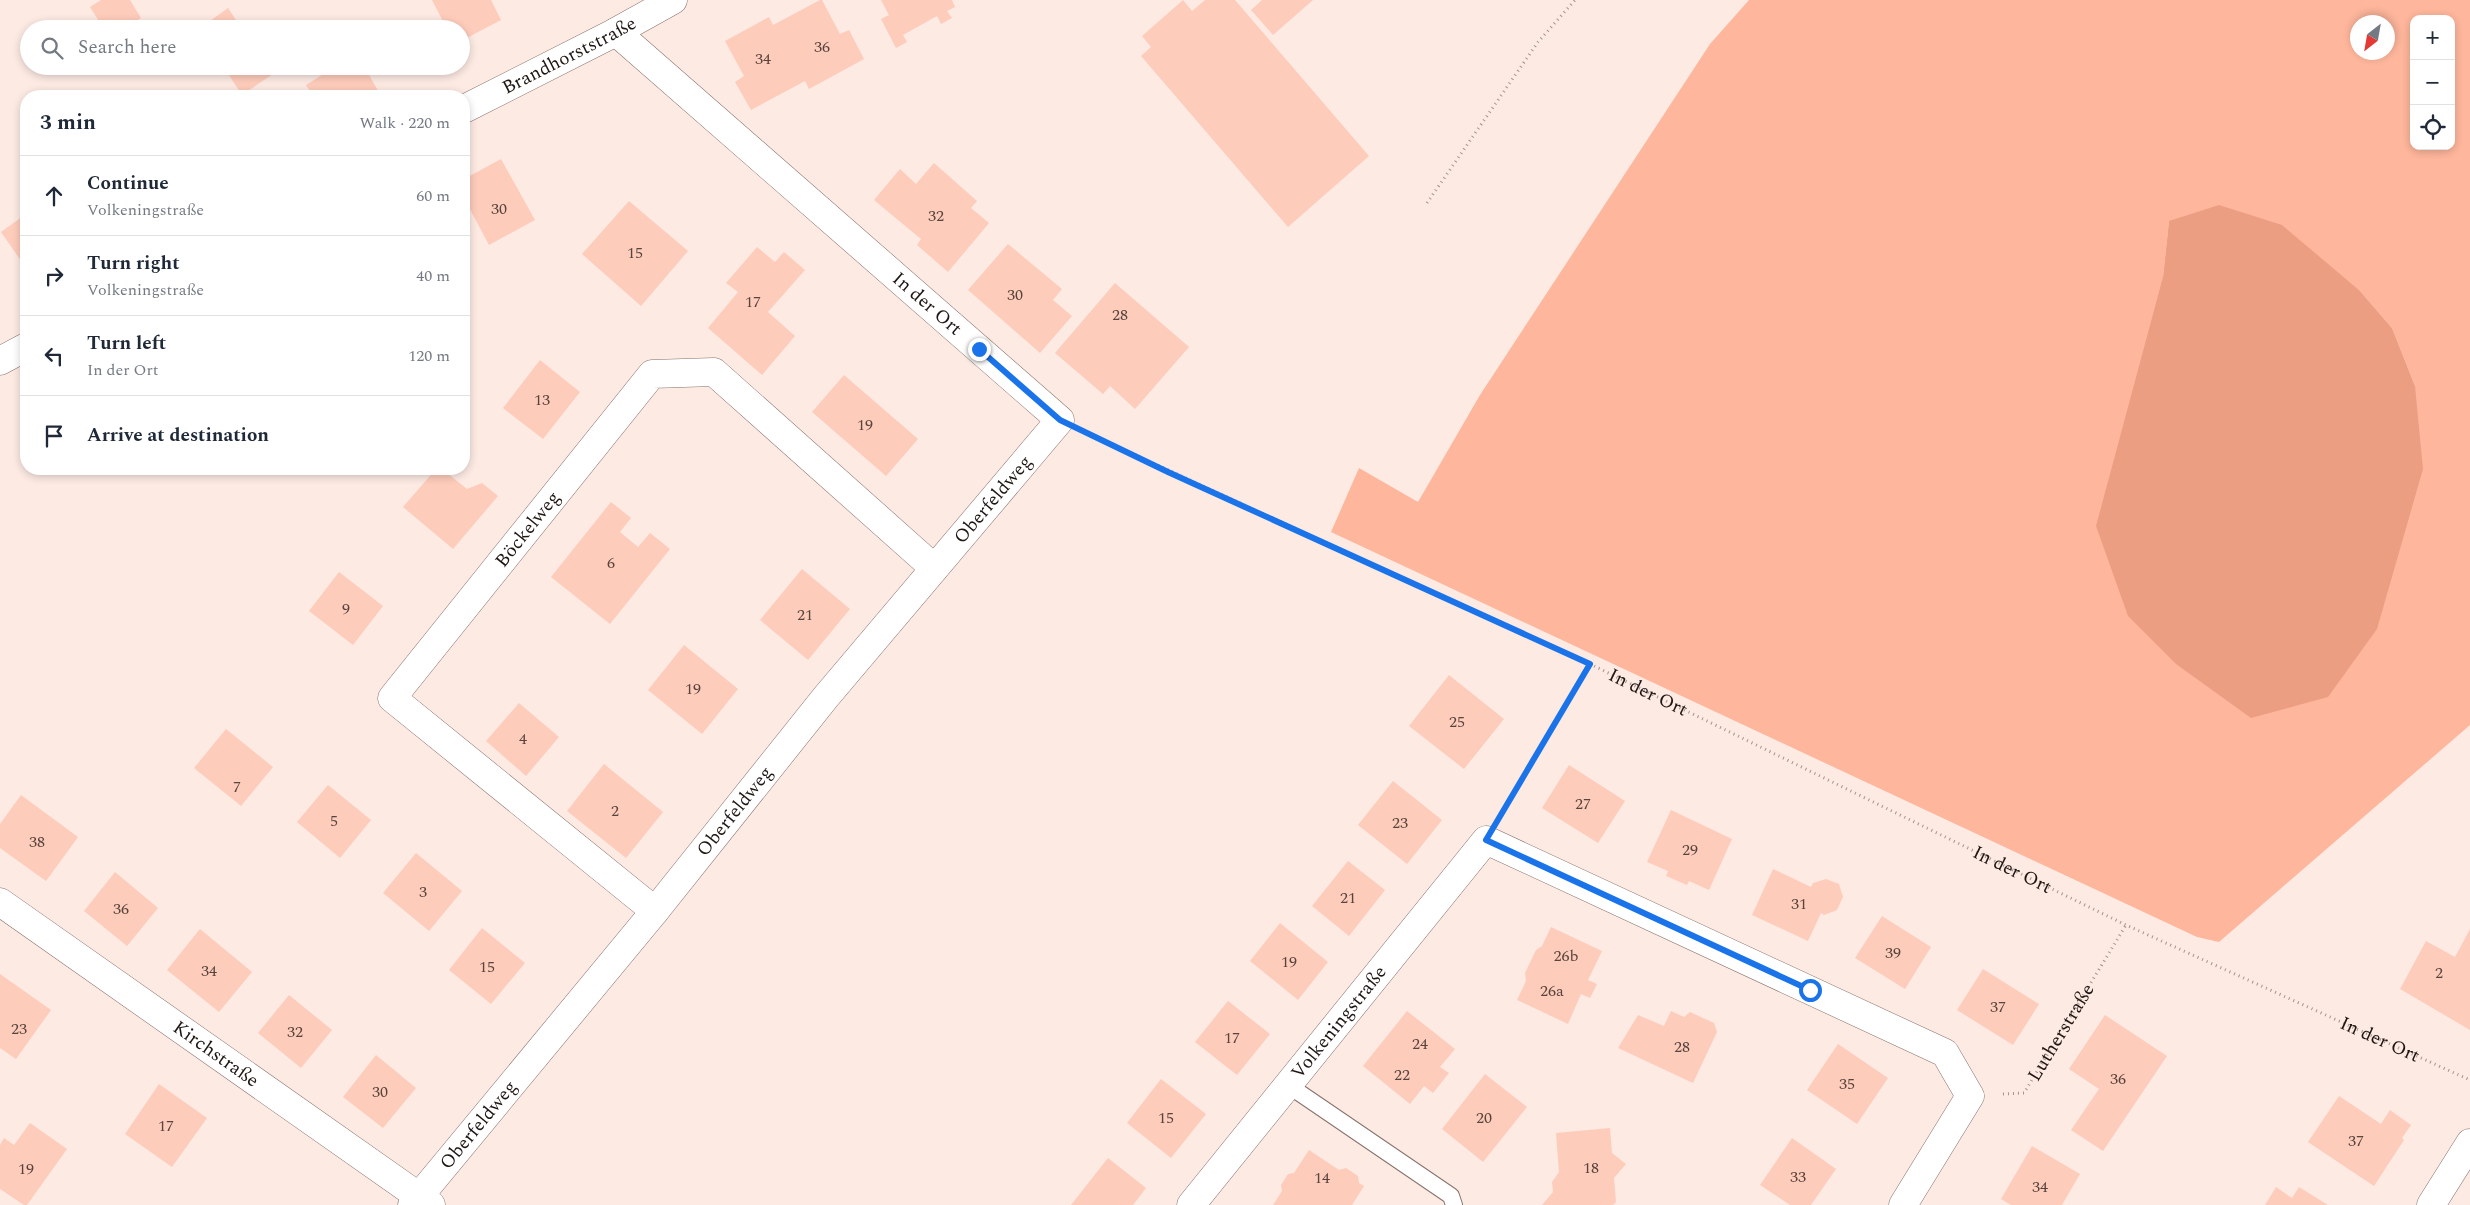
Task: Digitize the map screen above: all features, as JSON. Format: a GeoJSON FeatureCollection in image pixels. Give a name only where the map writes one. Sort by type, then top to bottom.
{"type":"FeatureCollection","features":[{"type":"Feature","properties":{"kind":"street","name":"Brandhorststraße"},"geometry":{"type":"LineString","coordinates":[[470,106],[616,32],[673,0]]}},
{"type":"Feature","properties":{"kind":"street","name":"In der Ort"},"geometry":{"type":"LineString","coordinates":[[616,32],[1060,420]]}},
{"type":"Feature","properties":{"kind":"street"},"geometry":{"type":"LineString","coordinates":[[0,361],[20,350]]}},
{"type":"Feature","properties":{"kind":"street","name":"Böckelweg"},"geometry":{"type":"LineString","coordinates":[[655,911],[392,698],[652,374],[714,372],[934,568]]}},
{"type":"Feature","properties":{"kind":"street","name":"Oberfeldweg"},"geometry":{"type":"LineString","coordinates":[[420,1202],[826,698],[1060,420]]}},
{"type":"Feature","properties":{"kind":"street"},"geometry":{"type":"LineString","coordinates":[[1486,840],[1945,1053],[1970,1096],[1903,1205]]}},
{"type":"Feature","properties":{"kind":"street","name":"Volkeningstraße"},"geometry":{"type":"LineString","coordinates":[[1191,1205],[1486,840]]}},
{"type":"Feature","properties":{"kind":"street","name":"Kirchstraße"},"geometry":{"type":"LineString","coordinates":[[0,902],[420,1202]]}},
{"type":"Feature","properties":{"kind":"street"},"geometry":{"type":"LineString","coordinates":[[2431,1205],[2470,1143]]}},
{"type":"Feature","properties":{"kind":"lane"},"geometry":{"type":"LineString","coordinates":[[1288,1085],[1451,1196],[1454,1205]]}},
{"type":"Feature","properties":{"kind":"path"},"geometry":{"type":"LineString","coordinates":[[1427,203],[1538,42],[1574,0]]}},
{"type":"Feature","properties":{"kind":"path","name":"In der Ort"},"geometry":{"type":"LineString","coordinates":[[1060,420],[1168,472],[1590,664],[2126,925],[2470,1080]]}},
{"type":"Feature","properties":{"kind":"path"},"geometry":{"type":"LineString","coordinates":[[1486,840],[1590,664]]}},
{"type":"Feature","properties":{"kind":"path","name":"Lutherstraße"},"geometry":{"type":"LineString","coordinates":[[1970,1096],[2024,1093],[2126,925]]}},
{"type":"Feature","properties":{"kind":"shaded area"},"geometry":{"type":"Polygon","coordinates":[[[1749,0],[2470,0],[2470,725],[2219,942],[2197,937],[1331,532],[1359,468],[1418,502],[1480,395],[1710,44],[1749,0]],[[2169,221],[2163,277],[2415,386],[2392,328],[2360,291],[2169,221]]]}},
{"type":"Feature","properties":{"kind":"shaded area"},"geometry":{"type":"Polygon","coordinates":[[[2219,205],[2282,225],[2360,291],[2392,328],[2415,386],[2423,469],[2377,629],[2328,697],[2251,718],[2176,664],[2128,616],[2096,526],[2163,277],[2169,221],[2219,205]]]}},
{"type":"Feature","properties":{"kind":"building"},"geometry":{"type":"Polygon","coordinates":[[[101,0],[130,0],[141,18],[138,20],[98,20],[90,7],[101,0]]]}},
{"type":"Feature","properties":{"kind":"building"},"geometry":{"type":"Polygon","coordinates":[[[432,0],[491,0],[501,20],[470,36],[470,20],[442,20],[432,0]]]}},
{"type":"Feature","properties":{"kind":"building"},"geometry":{"type":"Polygon","coordinates":[[[822,0],[840,34],[849,30],[864,59],[809,89],[805,81],[751,110],[735,82],[744,76],[725,41],[769,17],[773,25],[822,0]]]}},
{"type":"Feature","properties":{"kind":"building"},"geometry":{"type":"Polygon","coordinates":[[[881,0],[952,0],[955,7],[947,11],[952,18],[941,24],[937,16],[903,35],[907,42],[896,48],[881,19],[889,15],[881,0]]]}},
{"type":"Feature","properties":{"kind":"building"},"geometry":{"type":"Polygon","coordinates":[[[1183,0],[1192,11],[1205,0],[1235,0],[1369,156],[1288,227],[1141,56],[1151,47],[1142,36],[1183,0]]]}},
{"type":"Feature","properties":{"kind":"building"},"geometry":{"type":"Polygon","coordinates":[[[1262,0],[1313,0],[1273,35],[1251,10],[1262,0]]]}},
{"type":"Feature","properties":{"kind":"building"},"geometry":{"type":"Polygon","coordinates":[[[228,8],[236,20],[211,20],[228,8]]]}},
{"type":"Feature","properties":{"kind":"building"},"geometry":{"type":"Polygon","coordinates":[[[229,75],[272,75],[249,90],[239,90],[229,75]]]}},
{"type":"Feature","properties":{"kind":"building"},"geometry":{"type":"Polygon","coordinates":[[[322,75],[369,75],[378,90],[309,90],[306,85],[322,75]]]}},
{"type":"Feature","properties":{"kind":"building"},"geometry":{"type":"Polygon","coordinates":[[[501,159],[535,220],[489,245],[470,209],[470,176],[501,159]]]}},
{"type":"Feature","properties":{"kind":"building"},"geometry":{"type":"Polygon","coordinates":[[[934,163],[977,201],[971,208],[989,223],[948,272],[917,245],[921,239],[874,200],[900,169],[916,184],[934,163]]]}},
{"type":"Feature","properties":{"kind":"building"},"geometry":{"type":"Polygon","coordinates":[[[629,201],[688,251],[641,306],[582,254],[629,201]]]}},
{"type":"Feature","properties":{"kind":"building"},"geometry":{"type":"Polygon","coordinates":[[[20,218],[20,259],[1,232],[20,218]]]}},
{"type":"Feature","properties":{"kind":"building"},"geometry":{"type":"Polygon","coordinates":[[[1008,244],[1062,289],[1053,300],[1072,316],[1040,353],[968,290],[1008,244]]]}},
{"type":"Feature","properties":{"kind":"building"},"geometry":{"type":"Polygon","coordinates":[[[757,247],[775,262],[784,252],[805,270],[768,312],[795,336],[762,375],[708,328],[738,292],[726,283],[757,247]]]}},
{"type":"Feature","properties":{"kind":"building"},"geometry":{"type":"Polygon","coordinates":[[[1115,283],[1189,347],[1135,409],[1110,386],[1103,394],[1055,353],[1115,283]]]}},
{"type":"Feature","properties":{"kind":"building"},"geometry":{"type":"Polygon","coordinates":[[[540,360],[580,392],[543,439],[503,408],[540,360]]]}},
{"type":"Feature","properties":{"kind":"building"},"geometry":{"type":"Polygon","coordinates":[[[844,375],[918,439],[886,476],[812,412],[844,375]]]}},
{"type":"Feature","properties":{"kind":"building"},"geometry":{"type":"Polygon","coordinates":[[[431,475],[450,475],[467,489],[482,483],[498,496],[453,549],[403,507],[431,475]]]}},
{"type":"Feature","properties":{"kind":"building"},"geometry":{"type":"Polygon","coordinates":[[[611,502],[631,518],[620,532],[638,547],[650,533],[670,549],[610,624],[551,577],[611,502]]]}},
{"type":"Feature","properties":{"kind":"building"},"geometry":{"type":"Polygon","coordinates":[[[802,569],[850,609],[808,660],[760,620],[802,569]]]}},
{"type":"Feature","properties":{"kind":"building"},"geometry":{"type":"Polygon","coordinates":[[[339,572],[383,606],[353,645],[309,611],[339,572]]]}},
{"type":"Feature","properties":{"kind":"building"},"geometry":{"type":"Polygon","coordinates":[[[684,645],[738,689],[702,734],[648,690],[684,645]]]}},
{"type":"Feature","properties":{"kind":"building"},"geometry":{"type":"Polygon","coordinates":[[[1449,675],[1504,719],[1464,769],[1409,726],[1449,675]]]}},
{"type":"Feature","properties":{"kind":"building"},"geometry":{"type":"Polygon","coordinates":[[[519,703],[559,737],[526,776],[486,741],[519,703]]]}},
{"type":"Feature","properties":{"kind":"building"},"geometry":{"type":"Polygon","coordinates":[[[226,729],[273,767],[241,806],[194,768],[226,729]]]}},
{"type":"Feature","properties":{"kind":"building"},"geometry":{"type":"Polygon","coordinates":[[[604,764],[663,812],[626,858],[567,811],[604,764]]]}},
{"type":"Feature","properties":{"kind":"building"},"geometry":{"type":"Polygon","coordinates":[[[1569,765],[1625,801],[1598,843],[1542,808],[1569,765]]]}},
{"type":"Feature","properties":{"kind":"building"},"geometry":{"type":"Polygon","coordinates":[[[1393,781],[1442,820],[1407,864],[1358,825],[1393,781]]]}},
{"type":"Feature","properties":{"kind":"building"},"geometry":{"type":"Polygon","coordinates":[[[328,785],[371,820],[340,858],[297,822],[328,785]]]}},
{"type":"Feature","properties":{"kind":"building"},"geometry":{"type":"Polygon","coordinates":[[[21,795],[78,837],[46,881],[0,848],[0,824],[21,795]]]}},
{"type":"Feature","properties":{"kind":"building"},"geometry":{"type":"Polygon","coordinates":[[[1671,810],[1732,839],[1709,890],[1689,881],[1687,885],[1666,876],[1668,871],[1647,862],[1671,810]]]}},
{"type":"Feature","properties":{"kind":"building"},"geometry":{"type":"Polygon","coordinates":[[[416,853],[462,891],[429,931],[383,893],[416,853]]]}},
{"type":"Feature","properties":{"kind":"building"},"geometry":{"type":"Polygon","coordinates":[[[1348,861],[1385,890],[1349,936],[1312,906],[1348,861]]]}},
{"type":"Feature","properties":{"kind":"building"},"geometry":{"type":"Polygon","coordinates":[[[1773,869],[1811,887],[1813,883],[1826,879],[1839,884],[1843,897],[1837,910],[1824,915],[1821,913],[1808,941],[1752,915],[1773,869]]]}},
{"type":"Feature","properties":{"kind":"building"},"geometry":{"type":"Polygon","coordinates":[[[115,872],[158,908],[127,946],[84,911],[115,872]]]}},
{"type":"Feature","properties":{"kind":"building"},"geometry":{"type":"Polygon","coordinates":[[[1882,916],[1931,947],[1905,989],[1855,958],[1882,916]]]}},
{"type":"Feature","properties":{"kind":"building"},"geometry":{"type":"Polygon","coordinates":[[[1280,923],[1328,962],[1298,1000],[1250,961],[1280,923]]]}},
{"type":"Feature","properties":{"kind":"building"},"geometry":{"type":"Polygon","coordinates":[[[1551,927],[1602,951],[1588,980],[1597,984],[1590,998],[1581,994],[1568,1024],[1517,1000],[1526,981],[1525,973],[1536,950],[1542,946],[1551,927]]]}},
{"type":"Feature","properties":{"kind":"building"},"geometry":{"type":"Polygon","coordinates":[[[482,928],[525,963],[491,1004],[449,970],[482,928]]]}},
{"type":"Feature","properties":{"kind":"building"},"geometry":{"type":"Polygon","coordinates":[[[200,929],[252,972],[219,1012],[167,970],[200,929]]]}},
{"type":"Feature","properties":{"kind":"building"},"geometry":{"type":"Polygon","coordinates":[[[2470,929],[2470,1030],[2400,989],[2426,941],[2455,957],[2470,929]]]}},
{"type":"Feature","properties":{"kind":"building"},"geometry":{"type":"Polygon","coordinates":[[[1983,969],[2039,1004],[2013,1045],[1957,1010],[1983,969]]]}},
{"type":"Feature","properties":{"kind":"building"},"geometry":{"type":"Polygon","coordinates":[[[0,974],[51,1010],[16,1059],[0,1048],[0,974]]]}},
{"type":"Feature","properties":{"kind":"building"},"geometry":{"type":"Polygon","coordinates":[[[289,995],[332,1030],[301,1068],[258,1033],[289,995]]]}},
{"type":"Feature","properties":{"kind":"building"},"geometry":{"type":"Polygon","coordinates":[[[1228,1001],[1270,1034],[1237,1075],[1195,1042],[1228,1001]]]}},
{"type":"Feature","properties":{"kind":"building"},"geometry":{"type":"Polygon","coordinates":[[[1407,1011],[1455,1049],[1440,1067],[1449,1073],[1433,1093],[1424,1086],[1410,1104],[1363,1066],[1407,1011]]]}},
{"type":"Feature","properties":{"kind":"building"},"geometry":{"type":"Polygon","coordinates":[[[1671,1011],[1684,1017],[1690,1012],[1714,1023],[1717,1032],[1693,1083],[1618,1048],[1638,1015],[1664,1026],[1671,1011]]]}},
{"type":"Feature","properties":{"kind":"building"},"geometry":{"type":"Polygon","coordinates":[[[2105,1015],[2167,1056],[2103,1151],[2071,1130],[2099,1089],[2069,1069],[2105,1015]]]}},
{"type":"Feature","properties":{"kind":"building"},"geometry":{"type":"Polygon","coordinates":[[[1838,1044],[1888,1078],[1857,1124],[1807,1090],[1838,1044]]]}},
{"type":"Feature","properties":{"kind":"building"},"geometry":{"type":"Polygon","coordinates":[[[376,1055],[416,1088],[383,1128],[343,1097],[376,1055]]]}},
{"type":"Feature","properties":{"kind":"building"},"geometry":{"type":"Polygon","coordinates":[[[1485,1074],[1527,1107],[1483,1162],[1442,1129],[1485,1074]]]}},
{"type":"Feature","properties":{"kind":"building"},"geometry":{"type":"Polygon","coordinates":[[[1161,1079],[1206,1114],[1171,1158],[1127,1123],[1161,1079]]]}},
{"type":"Feature","properties":{"kind":"building"},"geometry":{"type":"Polygon","coordinates":[[[159,1084],[207,1118],[172,1167],[125,1134],[159,1084]]]}},
{"type":"Feature","properties":{"kind":"building"},"geometry":{"type":"Polygon","coordinates":[[[2339,1096],[2381,1124],[2390,1110],[2411,1125],[2402,1138],[2404,1140],[2374,1186],[2308,1142],[2339,1096]]]}},
{"type":"Feature","properties":{"kind":"building"},"geometry":{"type":"Polygon","coordinates":[[[30,1123],[67,1149],[27,1205],[24,1205],[0,1189],[0,1145],[4,1138],[14,1145],[30,1123]]]}},
{"type":"Feature","properties":{"kind":"building"},"geometry":{"type":"Polygon","coordinates":[[[1610,1128],[1612,1153],[1626,1164],[1614,1178],[1616,1202],[1613,1205],[1542,1205],[1553,1192],[1552,1182],[1559,1172],[1556,1133],[1610,1128]]]}},
{"type":"Feature","properties":{"kind":"building"},"geometry":{"type":"Polygon","coordinates":[[[1792,1138],[1836,1169],[1811,1205],[1790,1205],[1760,1185],[1792,1138]]]}},
{"type":"Feature","properties":{"kind":"building"},"geometry":{"type":"Polygon","coordinates":[[[2032,1146],[2080,1174],[2062,1205],[2011,1205],[2001,1199],[2032,1146]]]}},
{"type":"Feature","properties":{"kind":"building"},"geometry":{"type":"Polygon","coordinates":[[[1309,1150],[1339,1170],[1346,1168],[1358,1176],[1359,1183],[1364,1186],[1352,1205],[1273,1205],[1282,1191],[1281,1185],[1288,1174],[1294,1173],[1309,1150]]]}},
{"type":"Feature","properties":{"kind":"building"},"geometry":{"type":"Polygon","coordinates":[[[1108,1158],[1146,1188],[1133,1205],[1071,1205],[1108,1158]]]}},
{"type":"Feature","properties":{"kind":"building"},"geometry":{"type":"Polygon","coordinates":[[[2276,1187],[2292,1198],[2299,1187],[2328,1205],[2265,1205],[2276,1187]]]}},
{"type":"Feature","properties":{"kind":"route"},"geometry":{"type":"LineString","coordinates":[[979,349],[1060,420],[1168,472],[1590,664],[1486,840],[1810,990]]}}]}
